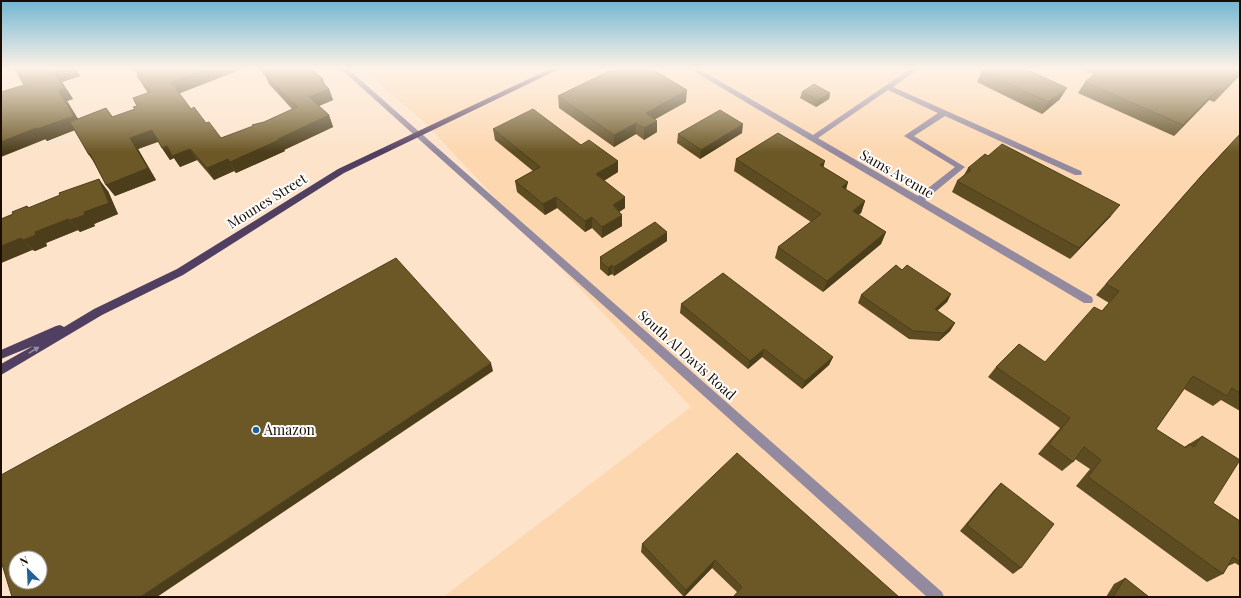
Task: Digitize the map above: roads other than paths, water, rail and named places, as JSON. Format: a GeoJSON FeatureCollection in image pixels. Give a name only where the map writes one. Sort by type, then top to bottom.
{"type":"FeatureCollection","features":[{"type":"Feature","properties":{"kind":"main road","name":"Mounes Street"},"geometry":{"type":"LineString","coordinates":[[1,370],[98,312],[180,272],[341,171],[496,97]]}},
{"type":"Feature","properties":{"kind":"main road"},"geometry":{"type":"LineString","coordinates":[[1,355],[98,312]]}},
{"type":"Feature","properties":{"kind":"street","name":"South Al Davis Road"},"geometry":{"type":"LineString","coordinates":[[376,97],[937,597]]}},
{"type":"Feature","properties":{"kind":"street","name":"Sams Avenue"},"geometry":{"type":"LineString","coordinates":[[742,97],[1088,300]]}},
{"type":"Feature","properties":{"kind":"street"},"geometry":{"type":"LineString","coordinates":[[812,138],[872,97]]}},
{"type":"Feature","properties":{"kind":"street"},"geometry":{"type":"LineString","coordinates":[[909,97],[1078,173]]}},
{"type":"Feature","properties":{"kind":"street"},"geometry":{"type":"LineString","coordinates":[[918,201],[961,167],[908,136],[944,113]]}},
{"type":"Feature","properties":{"kind":"place","name":"Amazon"},"geometry":{"type":"Point","coordinates":[256,430]}}]}
